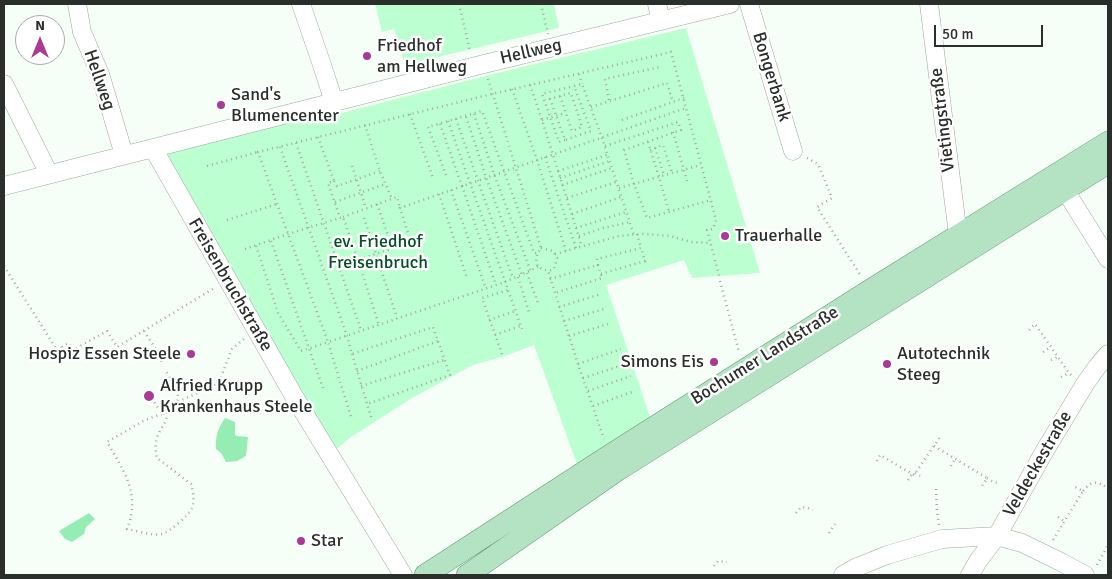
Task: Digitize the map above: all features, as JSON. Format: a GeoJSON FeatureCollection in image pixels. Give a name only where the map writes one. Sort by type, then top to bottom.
{"type":"FeatureCollection","features":[{"type":"Feature","properties":{"kind":"main road","name":"Bochumer Landstraße"},"geometry":{"type":"LineString","coordinates":[[425,575],[745,369],[1108,142]]}},
{"type":"Feature","properties":{"kind":"main road","name":"Bochumer Landstraße"},"geometry":{"type":"LineString","coordinates":[[467,575],[618,470],[1108,163]]}},
{"type":"Feature","properties":{"kind":"street","name":"Hellweg"},"geometry":{"type":"LineString","coordinates":[[77,4],[82,32],[100,74],[124,155]]}},
{"type":"Feature","properties":{"kind":"street"},"geometry":{"type":"LineString","coordinates":[[301,4],[334,102]]}},
{"type":"Feature","properties":{"kind":"street"},"geometry":{"type":"LineString","coordinates":[[657,4],[661,21]]}},
{"type":"Feature","properties":{"kind":"street","name":"Hellweg"},"geometry":{"type":"LineString","coordinates":[[4,186],[479,65],[730,4]]}},
{"type":"Feature","properties":{"kind":"street","name":"Bongerbank"},"geometry":{"type":"LineString","coordinates":[[749,4],[793,151]]}},
{"type":"Feature","properties":{"kind":"street","name":"Vietingstraße"},"geometry":{"type":"LineString","coordinates":[[929,4],[958,235]]}},
{"type":"Feature","properties":{"kind":"street"},"geometry":{"type":"LineString","coordinates":[[4,84],[49,174]]}},
{"type":"Feature","properties":{"kind":"street","name":"Freisenbruchstraße"},"geometry":{"type":"LineString","coordinates":[[153,148],[304,413],[403,575]]}},
{"type":"Feature","properties":{"kind":"street"},"geometry":{"type":"LineString","coordinates":[[1065,190],[1108,259]]}},
{"type":"Feature","properties":{"kind":"street","name":"Veldeckestraße"},"geometry":{"type":"LineString","coordinates":[[970,575],[997,536],[1085,384],[1108,354]]}},
{"type":"Feature","properties":{"kind":"street"},"geometry":{"type":"LineString","coordinates":[[843,575],[887,555],[942,539],[997,536],[1022,543],[1044,554],[1090,571]]}},
{"type":"Feature","properties":{"kind":"path"},"geometry":{"type":"LineString","coordinates":[[459,4],[479,65],[492,94],[541,248]]}},
{"type":"Feature","properties":{"kind":"path"},"geometry":{"type":"LineString","coordinates":[[541,4],[551,47]]}},
{"type":"Feature","properties":{"kind":"path"},"geometry":{"type":"LineString","coordinates":[[207,166],[365,125],[671,52],[716,220],[713,229],[707,230],[714,256]]}},
{"type":"Feature","properties":{"kind":"path"},"geometry":{"type":"LineString","coordinates":[[609,100],[605,78],[660,67]]}},
{"type":"Feature","properties":{"kind":"path"},"geometry":{"type":"LineString","coordinates":[[579,74],[626,212],[645,261],[601,274]]}},
{"type":"Feature","properties":{"kind":"path"},"geometry":{"type":"LineString","coordinates":[[591,107],[667,83],[673,102]]}},
{"type":"Feature","properties":{"kind":"path"},"geometry":{"type":"LineString","coordinates":[[574,86],[590,131],[558,142],[542,94],[574,86],[582,84]]}},
{"type":"Feature","properties":{"kind":"path"},"geometry":{"type":"LineString","coordinates":[[530,85],[582,247]]}},
{"type":"Feature","properties":{"kind":"path"},"geometry":{"type":"LineString","coordinates":[[512,89],[566,251]]}},
{"type":"Feature","properties":{"kind":"path"},"geometry":{"type":"LineString","coordinates":[[560,96],[572,131],[582,127],[571,92],[550,99],[565,140]]}},
{"type":"Feature","properties":{"kind":"path"},"geometry":{"type":"LineString","coordinates":[[622,120],[684,98]]}},
{"type":"Feature","properties":{"kind":"path"},"geometry":{"type":"LineString","coordinates":[[400,208],[686,108]]}},
{"type":"Feature","properties":{"kind":"path"},"geometry":{"type":"LineString","coordinates":[[446,175],[428,127],[482,111],[534,253],[537,253]]}},
{"type":"Feature","properties":{"kind":"path"},"geometry":{"type":"LineString","coordinates":[[542,120],[565,112]]}},
{"type":"Feature","properties":{"kind":"path"},"geometry":{"type":"LineString","coordinates":[[410,114],[433,178]]}},
{"type":"Feature","properties":{"kind":"path"},"geometry":{"type":"LineString","coordinates":[[474,114],[494,174],[531,272]]}},
{"type":"Feature","properties":{"kind":"path"},"geometry":{"type":"LineString","coordinates":[[466,116],[522,275]]}},
{"type":"Feature","properties":{"kind":"path"},"geometry":{"type":"LineString","coordinates":[[456,119],[513,279]]}},
{"type":"Feature","properties":{"kind":"path"},"geometry":{"type":"LineString","coordinates":[[448,121],[521,328],[496,335]]}},
{"type":"Feature","properties":{"kind":"path"},"geometry":{"type":"LineString","coordinates":[[605,146],[678,122],[681,130],[624,150],[647,218],[711,200]]}},
{"type":"Feature","properties":{"kind":"path"},"geometry":{"type":"LineString","coordinates":[[440,124],[496,285]]}},
{"type":"Feature","properties":{"kind":"path"},"geometry":{"type":"LineString","coordinates":[[365,125],[380,171],[392,199]]}},
{"type":"Feature","properties":{"kind":"path"},"geometry":{"type":"LineString","coordinates":[[673,132],[688,184]]}},
{"type":"Feature","properties":{"kind":"path"},"geometry":{"type":"LineString","coordinates":[[318,138],[337,186],[380,171]]}},
{"type":"Feature","properties":{"kind":"path"},"geometry":{"type":"LineString","coordinates":[[648,141],[669,212]]}},
{"type":"Feature","properties":{"kind":"path"},"geometry":{"type":"LineString","coordinates":[[296,143],[361,330]]}},
{"type":"Feature","properties":{"kind":"path"},"geometry":{"type":"LineString","coordinates":[[650,150],[662,146],[672,173]]}},
{"type":"Feature","properties":{"kind":"path"},"geometry":{"type":"LineString","coordinates":[[280,147],[346,336],[372,420]]}},
{"type":"Feature","properties":{"kind":"path"},"geometry":{"type":"LineString","coordinates":[[655,148],[664,176]]}},
{"type":"Feature","properties":{"kind":"path"},"geometry":{"type":"LineString","coordinates":[[793,151],[818,164],[832,198],[817,206],[870,290]]}},
{"type":"Feature","properties":{"kind":"path"},"geometry":{"type":"LineString","coordinates":[[258,152],[328,342],[351,417]]}},
{"type":"Feature","properties":{"kind":"path"},"geometry":{"type":"LineString","coordinates":[[558,171],[607,155]]}},
{"type":"Feature","properties":{"kind":"path"},"geometry":{"type":"LineString","coordinates":[[545,157],[576,248]]}},
{"type":"Feature","properties":{"kind":"path"},"geometry":{"type":"LineString","coordinates":[[560,178],[610,161]]}},
{"type":"Feature","properties":{"kind":"path"},"geometry":{"type":"LineString","coordinates":[[618,188],[702,165]]}},
{"type":"Feature","properties":{"kind":"path"},"geometry":{"type":"LineString","coordinates":[[352,166],[366,208]]}},
{"type":"Feature","properties":{"kind":"path"},"geometry":{"type":"LineString","coordinates":[[562,185],[612,168]]}},
{"type":"Feature","properties":{"kind":"path"},"geometry":{"type":"LineString","coordinates":[[334,181],[328,183],[358,260],[379,325]]}},
{"type":"Feature","properties":{"kind":"path"},"geometry":{"type":"LineString","coordinates":[[567,198],[616,182]]}},
{"type":"Feature","properties":{"kind":"path"},"geometry":{"type":"LineString","coordinates":[[334,202],[385,184]]}},
{"type":"Feature","properties":{"kind":"path"},"geometry":{"type":"LineString","coordinates":[[451,190],[486,289]]}},
{"type":"Feature","properties":{"kind":"path"},"geometry":{"type":"LineString","coordinates":[[439,194],[467,278]]}},
{"type":"Feature","properties":{"kind":"path"},"geometry":{"type":"LineString","coordinates":[[246,249],[396,197],[410,242],[358,260]]}},
{"type":"Feature","properties":{"kind":"path"},"geometry":{"type":"LineString","coordinates":[[572,214],[621,197]]}},
{"type":"Feature","properties":{"kind":"path"},"geometry":{"type":"LineString","coordinates":[[227,220],[277,204]]}},
{"type":"Feature","properties":{"kind":"path"},"geometry":{"type":"LineString","coordinates":[[377,204],[393,249]]}},
{"type":"Feature","properties":{"kind":"path"},"geometry":{"type":"LineString","coordinates":[[576,228],[626,212]]}},
{"type":"Feature","properties":{"kind":"path"},"geometry":{"type":"LineString","coordinates":[[364,218],[397,318]]}},
{"type":"Feature","properties":{"kind":"path"},"geometry":{"type":"LineString","coordinates":[[579,236],[630,222]]}},
{"type":"Feature","properties":{"kind":"path"},"geometry":{"type":"LineString","coordinates":[[555,254],[619,236],[636,234],[671,236],[691,242],[710,244]]}},
{"type":"Feature","properties":{"kind":"path"},"geometry":{"type":"LineString","coordinates":[[271,241],[323,388]]}},
{"type":"Feature","properties":{"kind":"path"},"geometry":{"type":"LineString","coordinates":[[256,246],[278,312],[300,351],[486,289],[527,274],[538,267]]}},
{"type":"Feature","properties":{"kind":"path"},"geometry":{"type":"LineString","coordinates":[[541,248],[553,251],[555,254],[557,258],[554,269],[548,271],[538,267],[536,261],[537,253],[541,248]]}},
{"type":"Feature","properties":{"kind":"path"},"geometry":{"type":"LineString","coordinates":[[555,293],[602,278],[597,259],[641,248]]}},
{"type":"Feature","properties":{"kind":"path"},"geometry":{"type":"LineString","coordinates":[[715,260],[719,276]]}},
{"type":"Feature","properties":{"kind":"path"},"geometry":{"type":"LineString","coordinates":[[4,266],[57,350],[69,343],[73,350],[107,331],[117,347],[215,288],[227,278]]}},
{"type":"Feature","properties":{"kind":"path"},"geometry":{"type":"LineString","coordinates":[[550,278],[598,266]]}},
{"type":"Feature","properties":{"kind":"path"},"geometry":{"type":"LineString","coordinates":[[548,271],[610,455]]}},
{"type":"Feature","properties":{"kind":"path"},"geometry":{"type":"LineString","coordinates":[[4,276],[8,274]]}},
{"type":"Feature","properties":{"kind":"path"},"geometry":{"type":"LineString","coordinates":[[527,274],[539,306]]}},
{"type":"Feature","properties":{"kind":"path"},"geometry":{"type":"LineString","coordinates":[[518,277],[529,312]]}},
{"type":"Feature","properties":{"kind":"path"},"geometry":{"type":"LineString","coordinates":[[720,281],[745,369]]}},
{"type":"Feature","properties":{"kind":"path"},"geometry":{"type":"LineString","coordinates":[[502,354],[482,298],[508,290]]}},
{"type":"Feature","properties":{"kind":"path"},"geometry":{"type":"LineString","coordinates":[[560,306],[601,294]]}},
{"type":"Feature","properties":{"kind":"path"},"geometry":{"type":"LineString","coordinates":[[564,322],[604,309]]}},
{"type":"Feature","properties":{"kind":"path"},"geometry":{"type":"LineString","coordinates":[[490,320],[515,311]]}},
{"type":"Feature","properties":{"kind":"path"},"geometry":{"type":"LineString","coordinates":[[569,336],[608,324]]}},
{"type":"Feature","properties":{"kind":"path"},"geometry":{"type":"LineString","coordinates":[[1029,330],[1035,324],[1069,373],[1085,384]]}},
{"type":"Feature","properties":{"kind":"path"},"geometry":{"type":"LineString","coordinates":[[352,354],[433,327],[450,375],[367,404]]}},
{"type":"Feature","properties":{"kind":"path"},"geometry":{"type":"LineString","coordinates":[[144,331],[161,357],[162,366]]}},
{"type":"Feature","properties":{"kind":"path"},"geometry":{"type":"LineString","coordinates":[[167,413],[168,417],[158,434],[155,453],[157,458],[191,484],[194,497],[192,508],[168,532],[149,534],[126,529],[130,521],[131,490],[127,478],[107,442],[145,420],[167,413],[178,402],[214,385],[221,377],[232,349],[256,331]]}},
{"type":"Feature","properties":{"kind":"path"},"geometry":{"type":"LineString","coordinates":[[357,371],[438,341]]}},
{"type":"Feature","properties":{"kind":"path"},"geometry":{"type":"LineString","coordinates":[[61,347],[64,352]]}},
{"type":"Feature","properties":{"kind":"path"},"geometry":{"type":"LineString","coordinates":[[1043,352],[1051,347]]}},
{"type":"Feature","properties":{"kind":"path"},"geometry":{"type":"LineString","coordinates":[[578,364],[621,349]]}},
{"type":"Feature","properties":{"kind":"path"},"geometry":{"type":"LineString","coordinates":[[1051,360],[1058,357]]}},
{"type":"Feature","properties":{"kind":"path"},"geometry":{"type":"LineString","coordinates":[[361,386],[444,360]]}},
{"type":"Feature","properties":{"kind":"path"},"geometry":{"type":"LineString","coordinates":[[583,378],[626,364]]}},
{"type":"Feature","properties":{"kind":"path"},"geometry":{"type":"LineString","coordinates":[[165,370],[178,392],[178,402]]}},
{"type":"Feature","properties":{"kind":"path"},"geometry":{"type":"LineString","coordinates":[[1061,377],[1069,373]]}},
{"type":"Feature","properties":{"kind":"path"},"geometry":{"type":"LineString","coordinates":[[588,391],[631,376]]}},
{"type":"Feature","properties":{"kind":"path"},"geometry":{"type":"LineString","coordinates":[[593,406],[635,391]]}},
{"type":"Feature","properties":{"kind":"path"},"geometry":{"type":"LineString","coordinates":[[149,394],[162,414]]}},
{"type":"Feature","properties":{"kind":"path"},"geometry":{"type":"LineString","coordinates":[[908,480],[940,437]]}},
{"type":"Feature","properties":{"kind":"path"},"geometry":{"type":"LineString","coordinates":[[934,446],[998,483]]}},
{"type":"Feature","properties":{"kind":"path"},"geometry":{"type":"LineString","coordinates":[[877,461],[880,455],[920,476]]}},
{"type":"Feature","properties":{"kind":"path"},"geometry":{"type":"LineString","coordinates":[[951,466],[955,459]]}},
{"type":"Feature","properties":{"kind":"path"},"geometry":{"type":"LineString","coordinates":[[982,486],[987,478]]}},
{"type":"Feature","properties":{"kind":"path"},"geometry":{"type":"LineString","coordinates":[[1044,554],[1083,491],[1092,483],[1098,483],[1108,488]]}},
{"type":"Feature","properties":{"kind":"path"},"geometry":{"type":"LineString","coordinates":[[1075,487],[1083,491]]}},
{"type":"Feature","properties":{"kind":"path"},"geometry":{"type":"LineString","coordinates":[[936,489],[937,511],[942,539]]}},
{"type":"Feature","properties":{"kind":"path"},"geometry":{"type":"LineString","coordinates":[[796,513],[801,507],[812,510]]}},
{"type":"Feature","properties":{"kind":"path"},"geometry":{"type":"LineString","coordinates":[[1058,517],[1064,521]]}},
{"type":"Feature","properties":{"kind":"path"},"geometry":{"type":"LineString","coordinates":[[829,533],[835,524]]}},
{"type":"Feature","properties":{"kind":"path"},"geometry":{"type":"LineString","coordinates":[[1090,571],[1107,551],[1108,545]]}},
{"type":"Feature","properties":{"kind":"path"},"geometry":{"type":"LineString","coordinates":[[714,566],[718,561],[727,562]]}},
{"type":"Feature","properties":{"kind":"green space"},"geometry":{"type":"Polygon","coordinates":[[[375,4],[554,4],[559,28],[405,65],[394,29],[382,32],[375,4]]]}},
{"type":"Feature","properties":{"kind":"green space","name":"ev. Friedhof Freisenbruch"},"geometry":{"type":"Polygon","coordinates":[[[686,28],[760,273],[692,278],[684,260],[606,285],[650,417],[577,464],[534,345],[473,365],[412,398],[351,437],[330,454],[154,148],[338,114],[493,74],[686,28]]]}},
{"type":"Feature","properties":{"kind":"shaded area"},"geometry":{"type":"Polygon","coordinates":[[[225,418],[235,422],[235,435],[248,437],[246,456],[237,461],[226,462],[221,453],[216,449],[220,425],[225,418]]]}},
{"type":"Feature","properties":{"kind":"shaded area"},"geometry":{"type":"Polygon","coordinates":[[[89,513],[95,519],[86,527],[84,534],[72,542],[65,539],[59,531],[89,513]]]}},
{"type":"Feature","properties":{"kind":"place","name":"Friedhof am Hellweg"},"geometry":{"type":"Point","coordinates":[367,56]}},
{"type":"Feature","properties":{"kind":"place","name":"Sand's Blumencenter"},"geometry":{"type":"Point","coordinates":[221,105]}},
{"type":"Feature","properties":{"kind":"place","name":"Trauerhalle"},"geometry":{"type":"Point","coordinates":[725,236]}},
{"type":"Feature","properties":{"kind":"place","name":"Hospiz Essen Steele"},"geometry":{"type":"Point","coordinates":[191,354]}},
{"type":"Feature","properties":{"kind":"place","name":"Simons Eis"},"geometry":{"type":"Point","coordinates":[714,362]}},
{"type":"Feature","properties":{"kind":"place","name":"Autotechnik Steeg"},"geometry":{"type":"Point","coordinates":[887,364]}},
{"type":"Feature","properties":{"kind":"place","name":"Alfried Krupp Krankenhaus Steele"},"geometry":{"type":"Point","coordinates":[149,396]}},
{"type":"Feature","properties":{"kind":"place","name":"Star"},"geometry":{"type":"Point","coordinates":[301,541]}}]}
